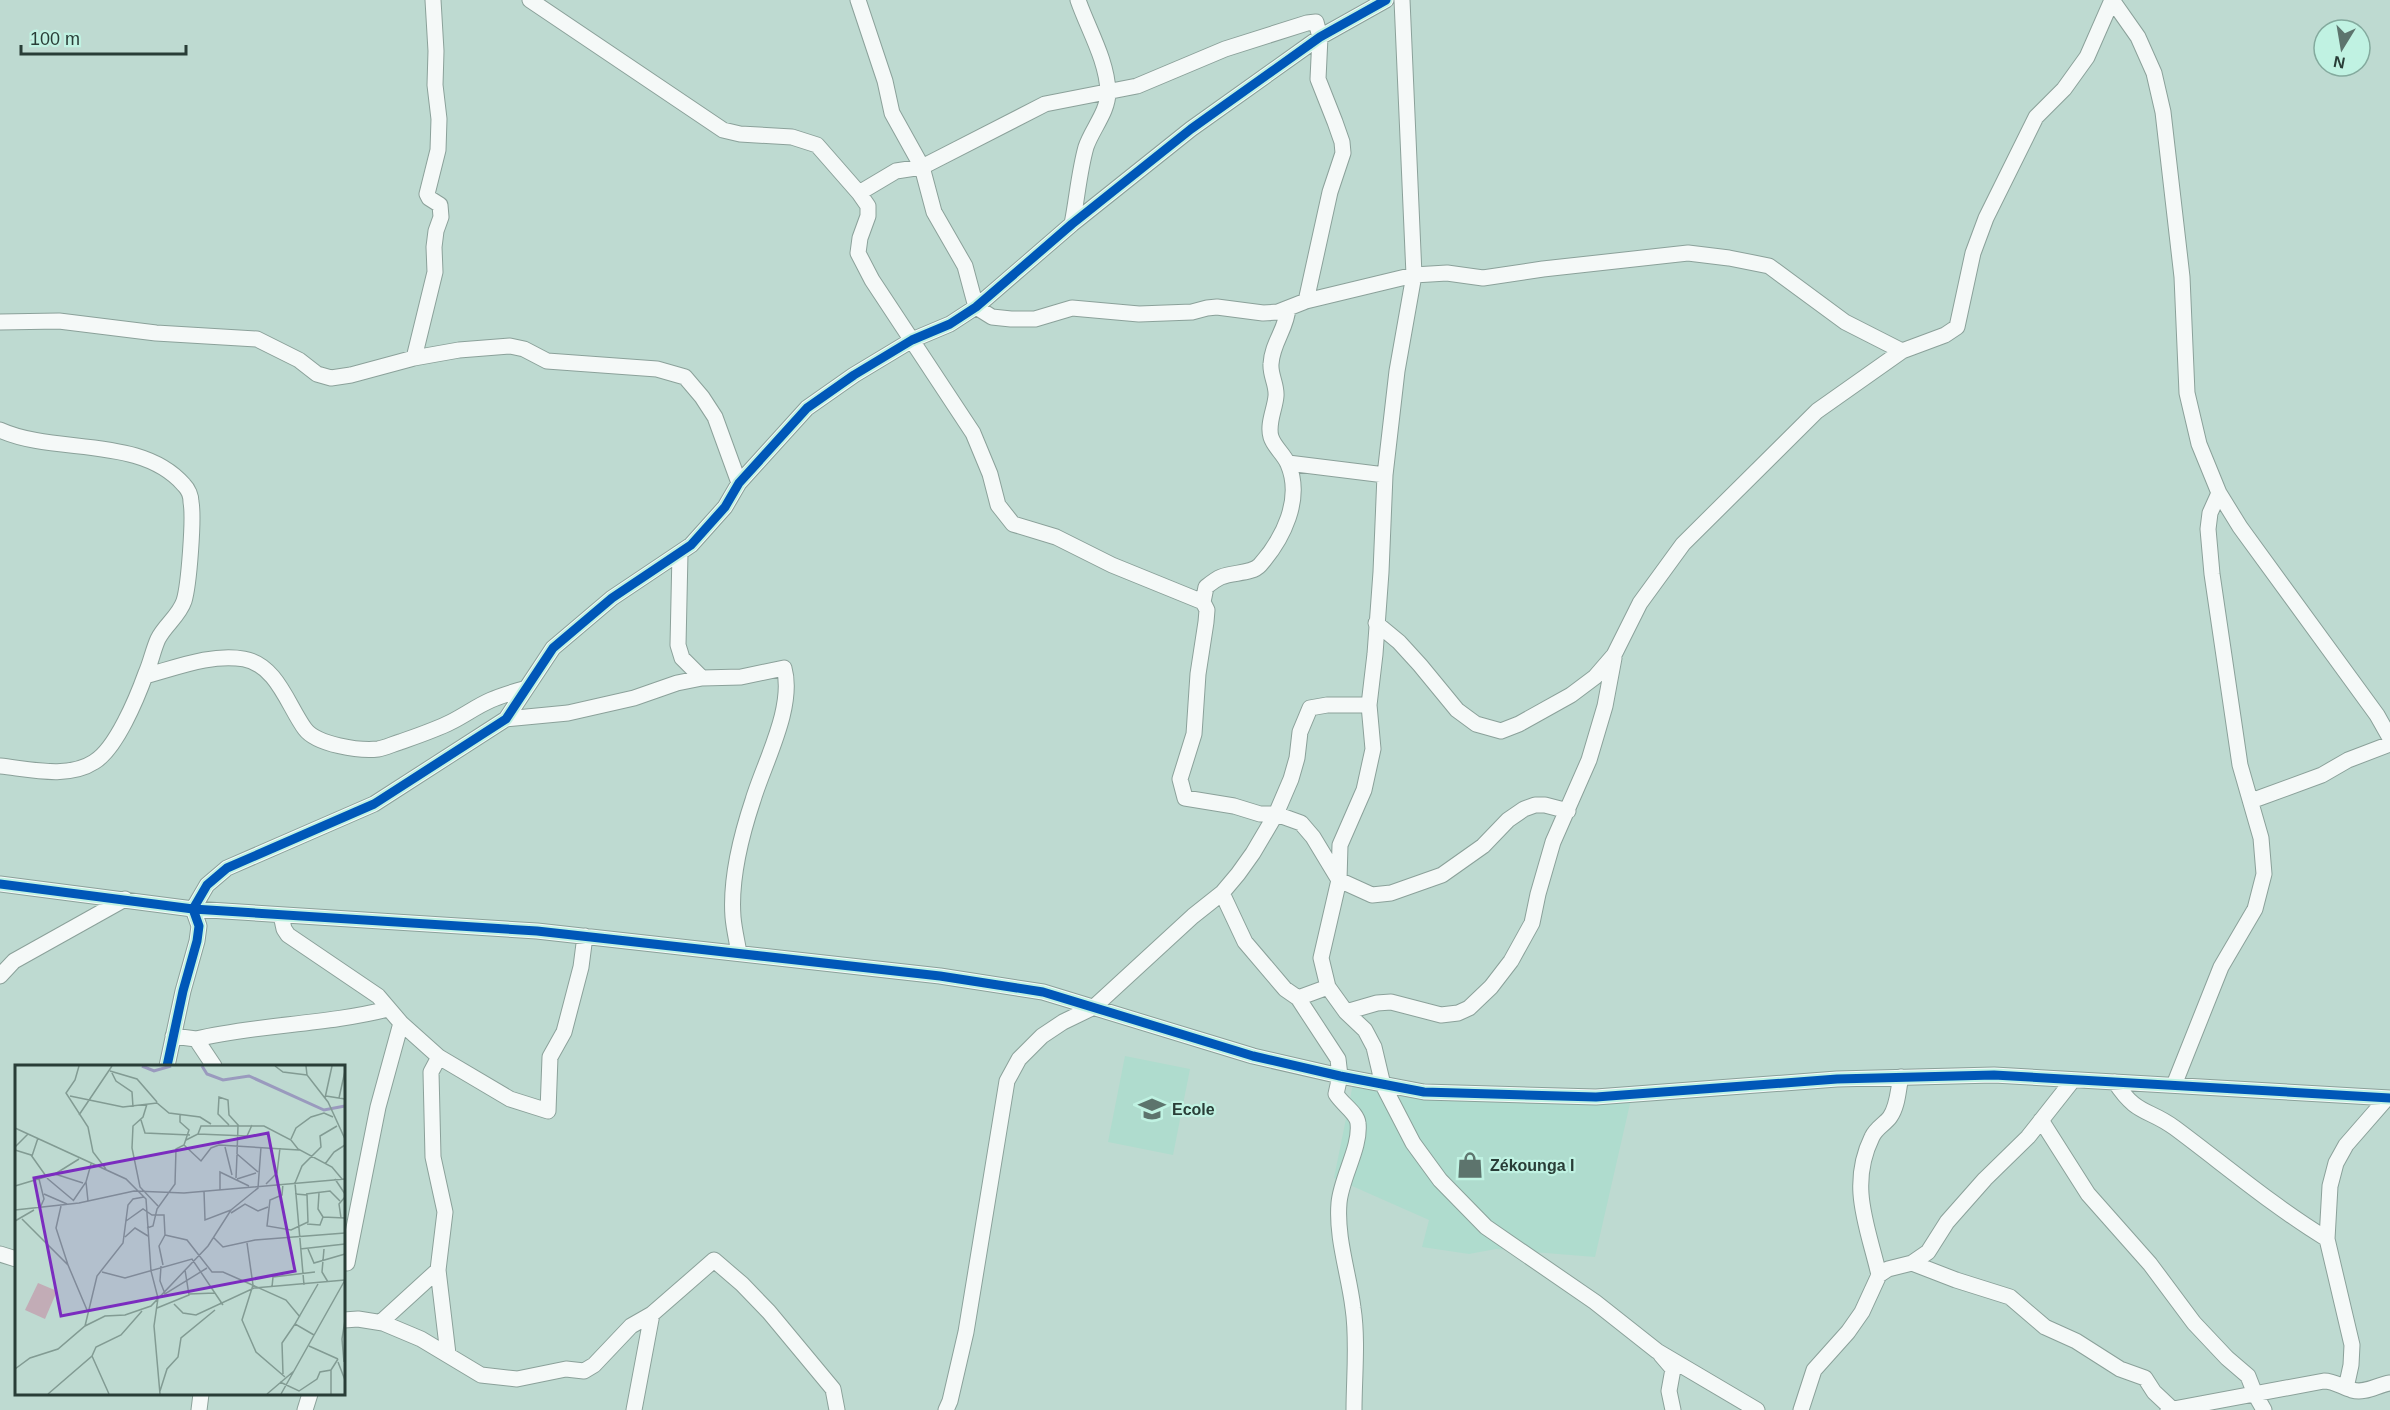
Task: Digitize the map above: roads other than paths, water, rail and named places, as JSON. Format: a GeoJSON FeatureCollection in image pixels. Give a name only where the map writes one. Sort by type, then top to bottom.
{"type":"FeatureCollection","features":[{"type":"Feature","properties":{"kind":"street"},"geometry":{"type":"LineString","coordinates":[[414,358],[435,272],[434,247],[441,217],[440,205],[427,194],[438,150],[439,119],[435,85],[433,0]]}},
{"type":"Feature","properties":{"kind":"street"},"geometry":{"type":"LineString","coordinates":[[530,0],[723,130],[740,134],[792,137],[817,145],[868,206],[868,216],[860,238],[858,253],[872,280],[973,432],[990,474],[998,505],[1013,524],[1056,537],[1112,565],[1203,602]]}},
{"type":"Feature","properties":{"kind":"street"},"geometry":{"type":"LineString","coordinates":[[858,0],[885,81],[892,113],[922,167],[934,212],[965,266],[976,307],[992,317],[1011,320],[1035,319],[1072,308],[1139,314],[1192,312],[1217,307],[1263,313],[1278,312],[1306,301],[1414,275],[1447,273],[1483,278],[1543,268],[1688,253],[1769,266],[1845,322],[1902,351]]}},
{"type":"Feature","properties":{"kind":"street"},"geometry":{"type":"LineString","coordinates":[[1072,224],[1082,161],[1092,133],[1100,121],[1108,93],[1100,55],[1078,0]]}},
{"type":"Feature","properties":{"kind":"street"},"geometry":{"type":"LineString","coordinates":[[167,1065],[183,991],[197,941],[199,926],[193,909],[207,885],[227,868],[374,804],[506,719],[543,660],[571,631],[612,598],[691,545],[725,507],[739,483],[807,408],[854,375],[912,340],[950,324],[976,307],[1072,224],[1191,129],[1320,37],[1386,0]]}},
{"type":"Feature","properties":{"kind":"street"},"geometry":{"type":"LineString","coordinates":[[1402,0],[1414,275],[1397,371],[1385,475],[1381,572],[1369,705],[1373,749],[1364,790],[1343,835],[1339,856],[1339,880],[1321,958],[1328,987],[1346,1012],[1365,1030],[1374,1047],[1383,1085],[1413,1143],[1440,1179],[1486,1227],[1595,1302],[1657,1351],[1757,1410]]}},
{"type":"Feature","properties":{"kind":"street"},"geometry":{"type":"LineString","coordinates":[[1376,623],[1399,642],[1456,710],[1476,724],[1501,731],[1519,724],[1571,695],[1595,677],[1614,655],[1640,603],[1683,544],[1817,411],[1902,351],[1945,335],[1957,327],[1972,253],[1986,218],[2036,117],[2064,88],[2087,57],[2112,0]]}},
{"type":"Feature","properties":{"kind":"street"},"geometry":{"type":"LineString","coordinates":[[2112,0],[2138,37],[2154,74],[2163,112],[2182,277],[2187,393],[2199,444],[2219,493],[2240,527],[2363,696],[2390,738]]}},
{"type":"Feature","properties":{"kind":"street"},"geometry":{"type":"LineString","coordinates":[[859,193],[896,171],[922,167],[1045,104],[1137,86],[1225,49],[1316,22],[1320,37],[1318,80],[1342,142],[1343,153],[1330,192],[1306,301]]}},
{"type":"Feature","properties":{"kind":"street"},"geometry":{"type":"LineString","coordinates":[[1288,308],[1286,325],[1273,350],[1271,364],[1276,396],[1270,430],[1272,439],[1288,463],[1293,481],[1292,506],[1277,543],[1255,570],[1222,576],[1206,587],[1203,602],[1207,610],[1198,674],[1194,734],[1182,771],[1181,787],[1185,798],[1234,806],[1260,814],[1276,814],[1301,823],[1313,837],[1339,880],[1372,895],[1400,891],[1442,875],[1483,846],[1508,820],[1524,809],[1535,805],[1545,805],[1568,811]]}},
{"type":"Feature","properties":{"kind":"street"},"geometry":{"type":"LineString","coordinates":[[0,322],[59,321],[156,333],[256,339],[299,360],[317,374],[331,378],[414,358],[459,350],[510,346],[524,349],[547,361],[657,369],[685,377],[702,397],[715,417],[739,483]]}},
{"type":"Feature","properties":{"kind":"street"},"geometry":{"type":"LineString","coordinates":[[0,430],[15,437],[108,449],[148,461],[175,475],[187,488],[192,502],[188,584],[184,603],[160,636],[145,676],[110,747],[95,762],[77,770],[50,771],[0,766]]}},
{"type":"Feature","properties":{"kind":"street"},"geometry":{"type":"LineString","coordinates":[[1288,463],[1385,475]]}},
{"type":"Feature","properties":{"kind":"street"},"geometry":{"type":"LineString","coordinates":[[2174,1085],[2221,967],[2255,909],[2264,874],[2261,838],[2240,765],[2212,574],[2208,529],[2210,513],[2219,493]]}},
{"type":"Feature","properties":{"kind":"street"},"geometry":{"type":"LineString","coordinates":[[680,553],[678,645],[682,658],[702,678]]}},
{"type":"Feature","properties":{"kind":"street"},"geometry":{"type":"LineString","coordinates":[[1346,1012],[1377,1003],[1391,1002],[1441,1015],[1458,1013],[1469,1008],[1491,987],[1512,961],[1532,923],[1545,866],[1589,760],[1605,706],[1614,655]]}},
{"type":"Feature","properties":{"kind":"street"},"geometry":{"type":"LineString","coordinates":[[145,676],[188,664],[219,659],[246,659],[260,666],[274,680],[306,731],[332,744],[357,749],[380,749],[417,736],[450,722],[490,700],[526,688]]}},
{"type":"Feature","properties":{"kind":"street"},"geometry":{"type":"LineString","coordinates":[[506,719],[568,713],[634,698],[676,683],[702,678],[741,677],[784,668],[784,699],[776,738],[753,798],[735,870],[733,916],[739,953]]}},
{"type":"Feature","properties":{"kind":"street"},"geometry":{"type":"LineString","coordinates":[[946,1410],[966,1332],[1007,1081],[1019,1059],[1042,1036],[1063,1022],[1094,1007],[1125,981],[1143,961],[1185,923],[1222,893],[1253,853],[1276,814],[1291,779],[1297,758],[1300,732],[1310,708],[1327,705],[1369,705]]}},
{"type":"Feature","properties":{"kind":"street"},"geometry":{"type":"LineString","coordinates":[[2251,801],[2322,775],[2348,760],[2390,744]]}},
{"type":"Feature","properties":{"kind":"street"},"geometry":{"type":"LineString","coordinates":[[0,885],[193,909],[585,936],[940,976],[1043,992],[1252,1056],[1383,1085],[1449,1094],[1596,1097],[1837,1079],[1994,1075],[2389,1098]]}},
{"type":"Feature","properties":{"kind":"street"},"geometry":{"type":"LineString","coordinates":[[1222,893],[1245,942],[1285,989],[1298,998],[1338,1059],[1340,1076],[1336,1094],[1343,1105],[1356,1116],[1359,1125],[1339,1202],[1341,1237],[1354,1311],[1354,1410]]}},
{"type":"Feature","properties":{"kind":"street"},"geometry":{"type":"LineString","coordinates":[[0,976],[14,961],[125,899]]}},
{"type":"Feature","properties":{"kind":"street"},"geometry":{"type":"LineString","coordinates":[[281,915],[288,935],[378,996],[401,1023],[439,1057],[510,1099],[548,1111],[550,1057],[564,1032],[581,967],[585,936]]}},
{"type":"Feature","properties":{"kind":"street"},"geometry":{"type":"LineString","coordinates":[[1298,998],[1328,987]]}},
{"type":"Feature","properties":{"kind":"street"},"geometry":{"type":"LineString","coordinates":[[173,1036],[196,1039],[248,1028],[360,1016],[388,1009]]}},
{"type":"Feature","properties":{"kind":"street"},"geometry":{"type":"LineString","coordinates":[[345,1264],[378,1107],[401,1023]]}},
{"type":"Feature","properties":{"kind":"street"},"geometry":{"type":"LineString","coordinates":[[196,1039],[213,1065]]}},
{"type":"Feature","properties":{"kind":"street"},"geometry":{"type":"LineString","coordinates":[[439,1057],[431,1072],[433,1157],[445,1212],[438,1270],[448,1354]]}},
{"type":"Feature","properties":{"kind":"street"},"geometry":{"type":"LineString","coordinates":[[1879,1275],[1859,1192],[1871,1139],[1876,1130],[1892,1114],[1900,1077]]}},
{"type":"Feature","properties":{"kind":"street"},"geometry":{"type":"LineString","coordinates":[[1801,1410],[1814,1370],[1848,1332],[1862,1312],[1879,1275],[1888,1269],[1912,1263],[1928,1252],[1947,1222],[2041,1120],[2073,1080]]}},
{"type":"Feature","properties":{"kind":"street"},"geometry":{"type":"LineString","coordinates":[[2115,1082],[2134,1106],[2172,1126],[2288,1215],[2327,1239]]}},
{"type":"Feature","properties":{"kind":"street"},"geometry":{"type":"LineString","coordinates":[[2346,1388],[2351,1365],[2352,1344],[2327,1239],[2330,1186],[2336,1163],[2346,1145],[2389,1098]]}},
{"type":"Feature","properties":{"kind":"street"},"geometry":{"type":"LineString","coordinates":[[2041,1120],[2088,1194],[2150,1264],[2193,1323],[2213,1345],[2248,1376],[2254,1394],[2264,1410]]}},
{"type":"Feature","properties":{"kind":"street"},"geometry":{"type":"LineString","coordinates":[[0,1254],[15,1259]]}},
{"type":"Feature","properties":{"kind":"street"},"geometry":{"type":"LineString","coordinates":[[345,1320],[358,1318],[381,1322],[421,1339],[481,1375],[507,1380],[566,1369],[584,1371],[594,1365],[631,1326],[652,1314],[714,1260],[742,1284],[768,1312],[833,1389],[837,1410]]}},
{"type":"Feature","properties":{"kind":"street"},"geometry":{"type":"LineString","coordinates":[[1912,1263],[2010,1297],[2045,1327],[2076,1341],[2120,1369],[2145,1378],[2170,1409],[2324,1380],[2335,1382],[2346,1388],[2363,1390],[2390,1383]]}},
{"type":"Feature","properties":{"kind":"street"},"geometry":{"type":"LineString","coordinates":[[381,1322],[438,1270]]}},
{"type":"Feature","properties":{"kind":"street"},"geometry":{"type":"LineString","coordinates":[[634,1410],[652,1314]]}},
{"type":"Feature","properties":{"kind":"street"},"geometry":{"type":"LineString","coordinates":[[1657,1351],[1673,1369],[1669,1391],[1673,1410]]}},
{"type":"Feature","properties":{"kind":"street"},"geometry":{"type":"LineString","coordinates":[[198,1410],[201,1395]]}},
{"type":"Feature","properties":{"kind":"street"},"geometry":{"type":"LineString","coordinates":[[305,1410],[310,1395]]}},
{"type":"Feature","properties":{"kind":"place","name":"Ecole"},"geometry":{"type":"Point","coordinates":[1152,1109]}},
{"type":"Feature","properties":{"kind":"place","name":"Zékounga I"},"geometry":{"type":"Point","coordinates":[1470,1165]}}]}
